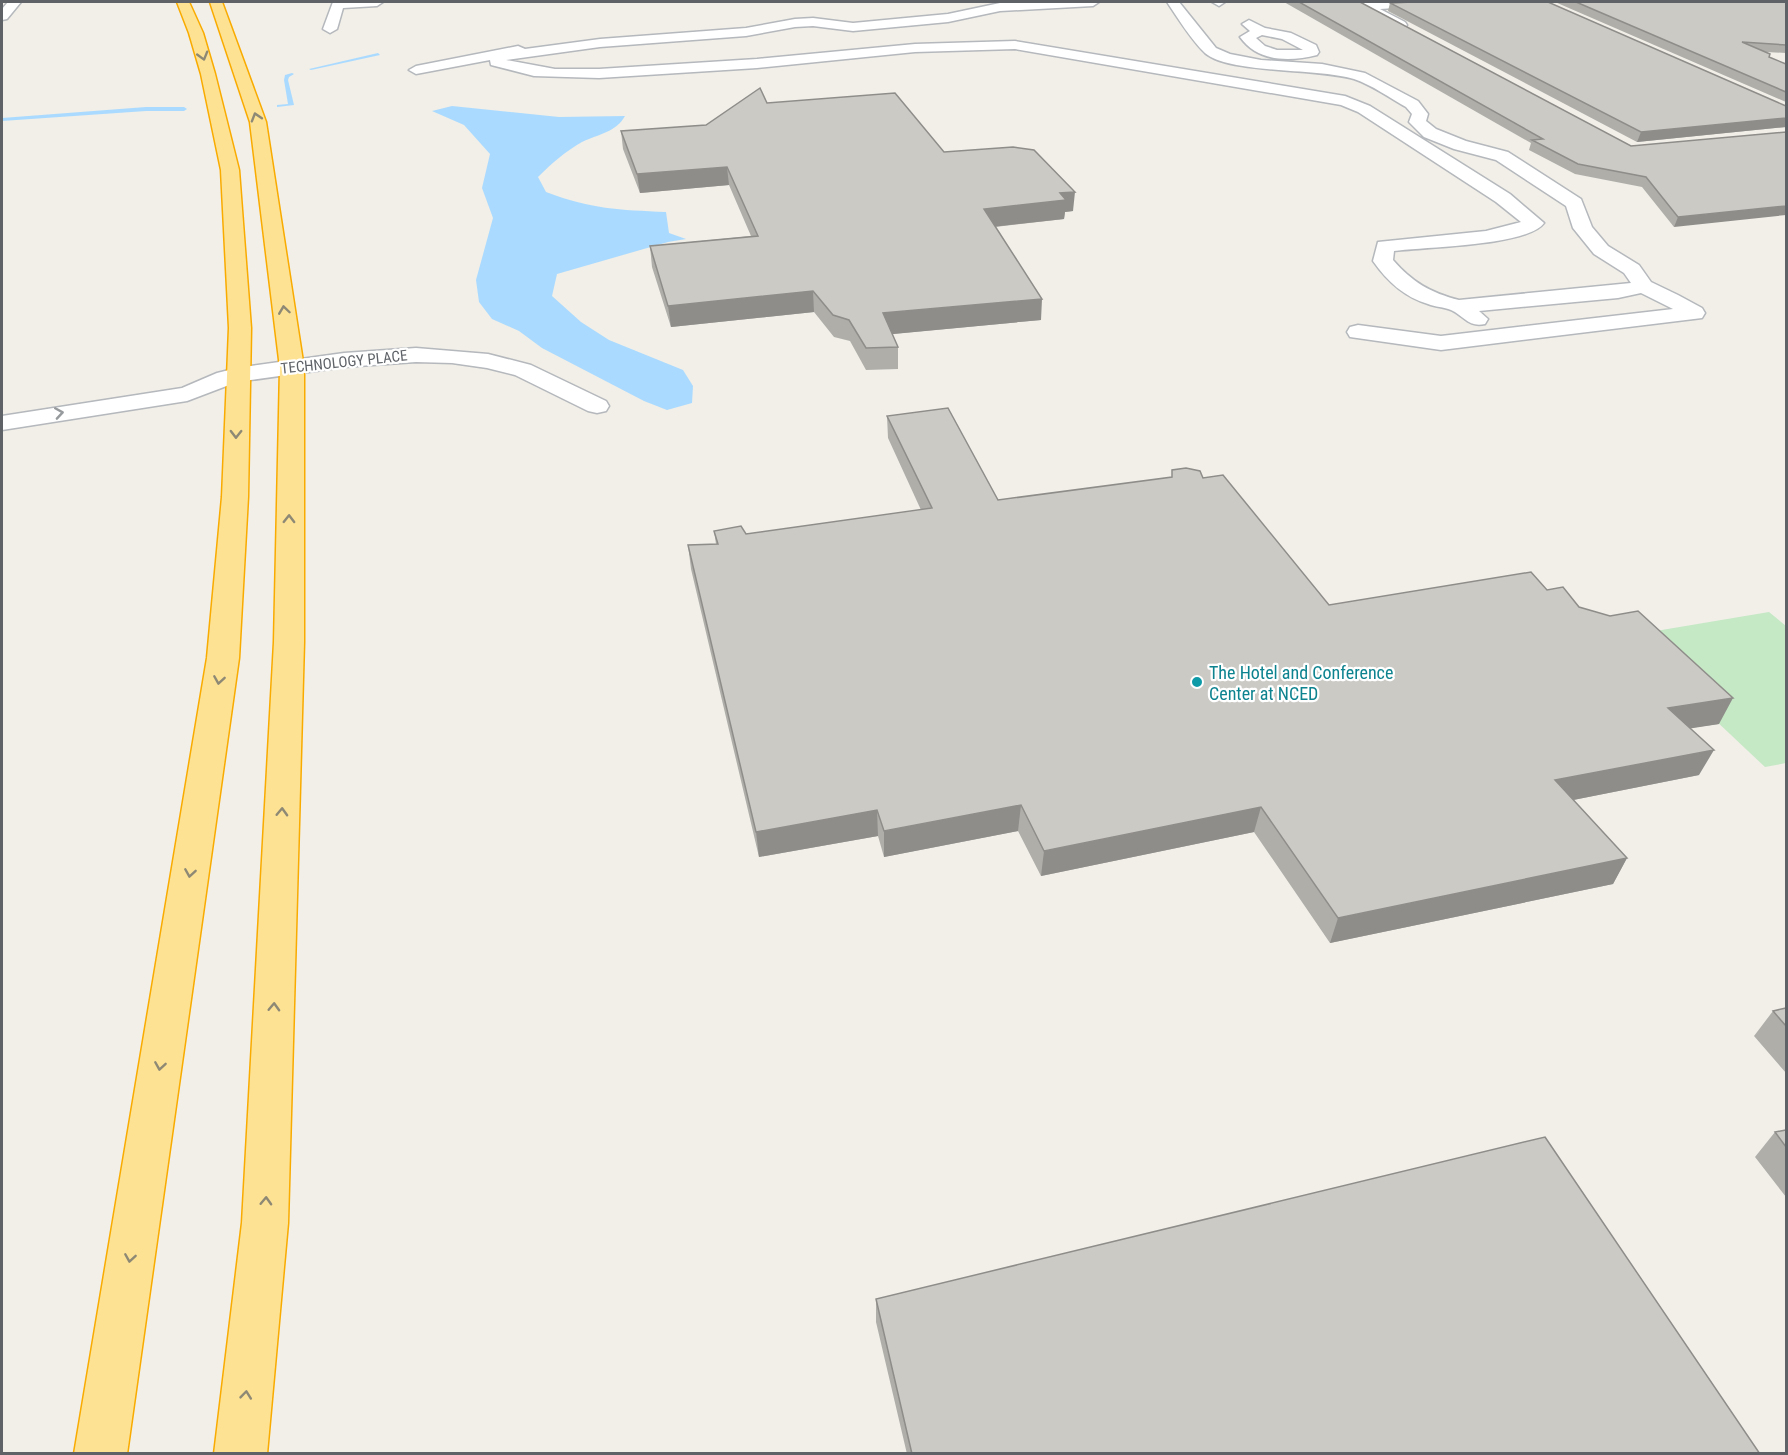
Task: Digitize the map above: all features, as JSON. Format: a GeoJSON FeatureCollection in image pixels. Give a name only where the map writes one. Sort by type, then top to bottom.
{"type":"FeatureCollection","features":[{"type":"Feature","properties":{"kind":"highway"},"geometry":{"type":"LineString","coordinates":[[100,1454],[223,658],[235,497],[231,376],[240,328],[230,170],[208,74],[196,33],[183,2]]}},
{"type":"Feature","properties":{"kind":"highway"},"geometry":{"type":"LineString","coordinates":[[216,2],[258,122],[292,368],[289,642],[265,1223],[240,1454]]}},
{"type":"Feature","properties":{"kind":"street"},"geometry":{"type":"LineString","coordinates":[[2,16],[15,2]]}},
{"type":"Feature","properties":{"kind":"street"},"geometry":{"type":"LineString","coordinates":[[330,29],[338,5],[377,2]]}},
{"type":"Feature","properties":{"kind":"street"},"geometry":{"type":"LineString","coordinates":[[416,70],[542,46],[636,34],[995,5],[1067,2]]}},
{"type":"Feature","properties":{"kind":"street"},"geometry":{"type":"LineString","coordinates":[[1093,2],[1000,7],[948,18],[853,27],[813,22],[795,23],[746,32],[600,43],[501,57],[496,62],[512,68],[583,74],[759,63],[980,44],[1015,45],[1345,101],[1364,109],[1503,198],[1534,222],[1526,229],[1489,235],[1385,246],[1383,261],[1402,284],[1425,297],[1459,306],[1618,292],[1643,286]]}},
{"type":"Feature","properties":{"kind":"street"},"geometry":{"type":"LineString","coordinates":[[1173,2],[1206,27]]}},
{"type":"Feature","properties":{"kind":"street"},"geometry":{"type":"LineString","coordinates":[[1195,2],[1191,8],[1206,27],[1211,51],[1226,58],[1261,64],[1322,68],[1360,76],[1412,104],[1420,114],[1417,122],[1430,133],[1460,145],[1502,156],[1574,203],[1583,228],[1601,250],[1632,269],[1643,286],[1694,313],[1502,338],[1441,343],[1358,332]]}},
{"type":"Feature","properties":{"kind":"street"},"geometry":{"type":"LineString","coordinates":[[1416,33],[1364,6],[1426,2]]}},
{"type":"Feature","properties":{"kind":"street"},"geometry":{"type":"LineString","coordinates":[[1231,25],[1254,25]]}},
{"type":"Feature","properties":{"kind":"street"},"geometry":{"type":"LineString","coordinates":[[1459,306],[1502,338]]}},
{"type":"Feature","properties":{"kind":"street","name":"TECHNOLOGY PLACE"},"geometry":{"type":"LineString","coordinates":[[2,402],[184,373],[231,376],[372,356],[423,354],[464,357],[526,371],[597,406]]}},
{"type":"Feature","properties":{"kind":"street","name":"TECHNOLOGY PLACE"},"geometry":{"type":"LineString","coordinates":[[2,423],[187,394],[231,376]]}},
{"type":"Feature","properties":{"kind":"green space"},"geometry":{"type":"Polygon","coordinates":[[[1769,612],[1786,626],[1786,763],[1765,767],[1626,636],[1769,612]]]}},
{"type":"Feature","properties":{"kind":"water"},"geometry":{"type":"Polygon","coordinates":[[[452,106],[559,117],[625,116],[612,129],[570,149],[538,177],[546,192],[577,202],[619,209],[666,212],[669,233],[686,239],[668,242],[557,274],[552,296],[581,322],[609,340],[683,370],[693,386],[692,403],[667,410],[644,401],[542,348],[519,331],[492,319],[479,302],[476,280],[493,218],[482,188],[490,154],[464,125],[432,111],[452,106]]]}},
{"type":"Feature","properties":{"kind":"building"},"geometry":{"type":"Polygon","coordinates":[[[1299,2],[1360,2],[1631,146],[1786,132],[1786,206],[1678,217],[1646,177],[1578,164],[1532,140],[1543,139],[1299,2]]]}},
{"type":"Feature","properties":{"kind":"building"},"geometry":{"type":"Polygon","coordinates":[[[1548,2],[1786,106],[1786,118],[1641,132],[1390,3],[1548,2]]]}},
{"type":"Feature","properties":{"kind":"building"},"geometry":{"type":"Polygon","coordinates":[[[1576,2],[1786,2],[1786,45],[1742,42],[1786,64],[1786,92],[1576,2]]]}},
{"type":"Feature","properties":{"kind":"building"},"geometry":{"type":"Polygon","coordinates":[[[760,88],[767,103],[895,93],[944,152],[1013,147],[1034,150],[1075,192],[1060,193],[1066,200],[984,209],[1042,299],[883,313],[898,347],[866,348],[849,320],[833,315],[813,291],[668,306],[650,246],[758,236],[727,167],[637,174],[621,131],[706,125],[760,88]]]}},
{"type":"Feature","properties":{"kind":"building","name":"The Hotel and Conference Center at NCED"},"geometry":{"type":"Polygon","coordinates":[[[948,408],[998,500],[1172,477],[1172,470],[1186,468],[1200,471],[1203,478],[1223,475],[1329,605],[1531,572],[1547,590],[1563,587],[1579,607],[1610,616],[1638,611],[1733,698],[1668,708],[1714,750],[1555,780],[1627,858],[1338,918],[1261,807],[1044,851],[1021,805],[884,831],[877,810],[756,832],[688,545],[718,544],[714,531],[741,526],[746,534],[932,508],[887,416],[948,408]]]}},
{"type":"Feature","properties":{"kind":"building"},"geometry":{"type":"Polygon","coordinates":[[[1786,1008],[1786,1026],[1773,1011],[1786,1008]]]}},
{"type":"Feature","properties":{"kind":"building"},"geometry":{"type":"Polygon","coordinates":[[[1786,1130],[1786,1147],[1775,1132],[1786,1130]]]}},
{"type":"Feature","properties":{"kind":"building"},"geometry":{"type":"Polygon","coordinates":[[[1545,1137],[1760,1454],[912,1454],[876,1299],[1545,1137]]]}},
{"type":"Feature","properties":{"kind":"waterway"},"geometry":{"type":"LineString","coordinates":[[311,69],[378,54]]}},
{"type":"Feature","properties":{"kind":"waterway"},"geometry":{"type":"LineString","coordinates":[[279,106],[291,105],[286,80],[287,76],[292,74]]}},
{"type":"Feature","properties":{"kind":"waterway"},"geometry":{"type":"LineString","coordinates":[[2,120],[146,109],[184,109]]}},
{"type":"Feature","properties":{"kind":"place","name":"The Hotel and Conference Center at NCED"},"geometry":{"type":"Point","coordinates":[1197,682]}}]}
